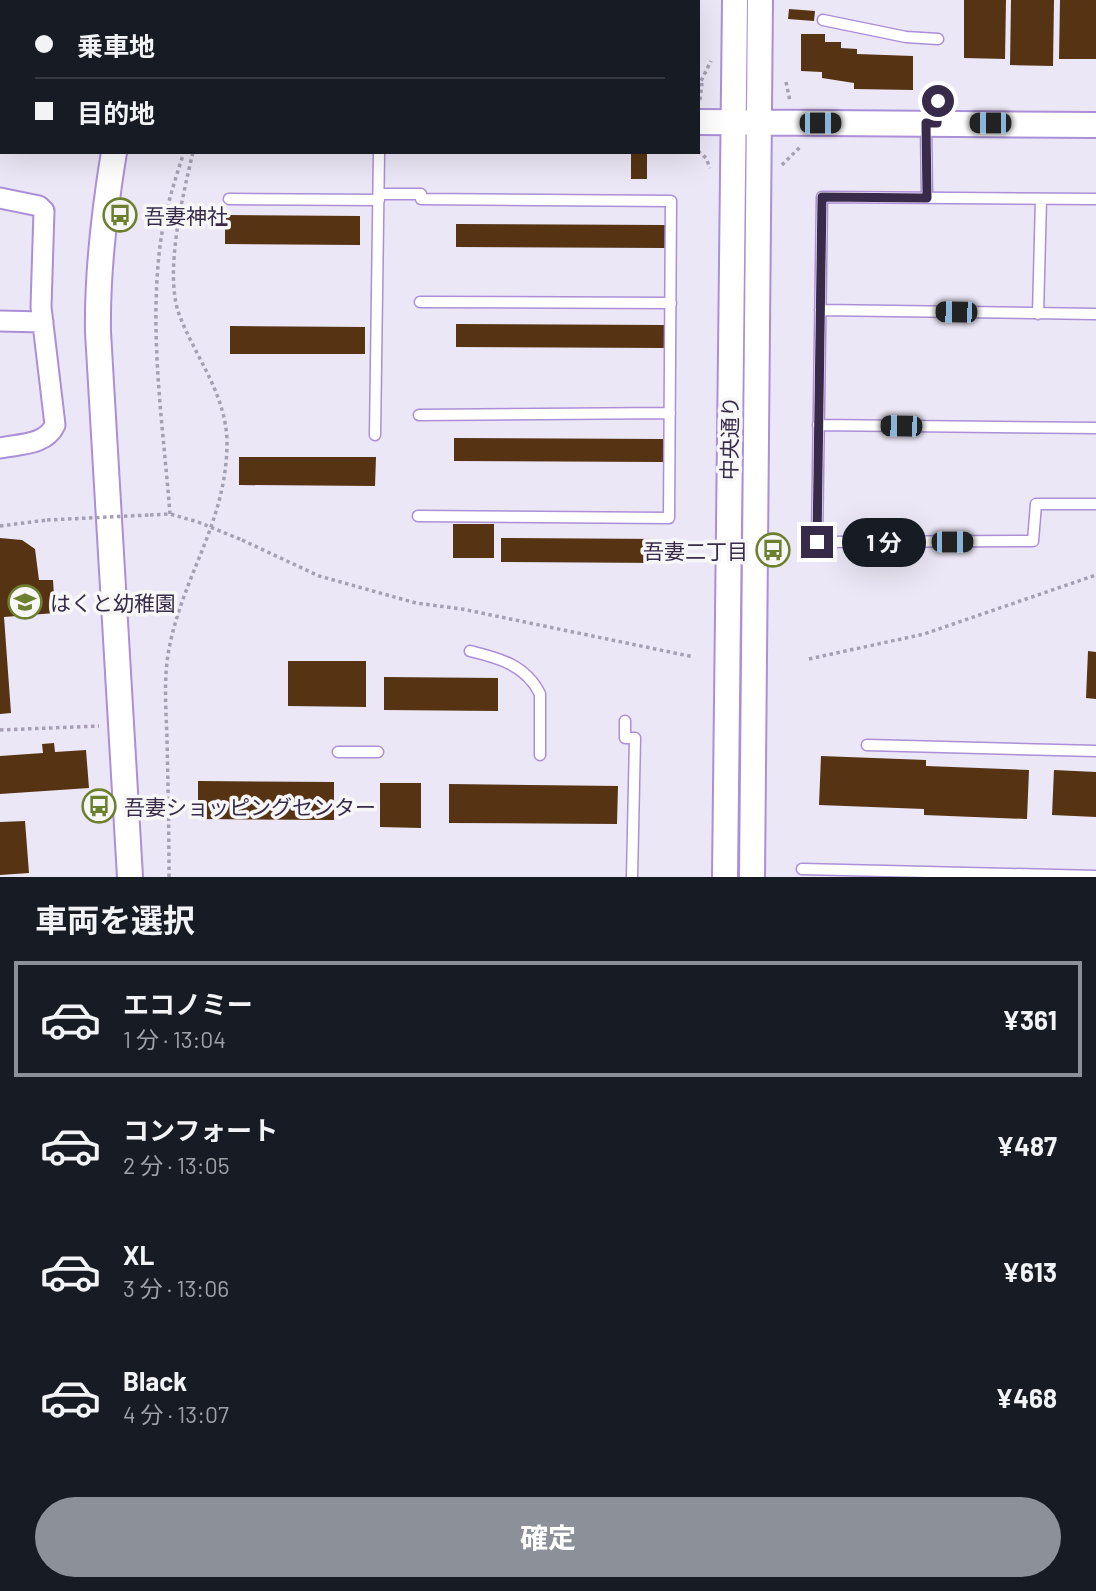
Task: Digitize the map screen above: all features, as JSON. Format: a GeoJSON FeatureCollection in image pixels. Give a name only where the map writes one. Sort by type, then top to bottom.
{"type":"FeatureCollection","features":[{"type":"Feature","properties":{"kind":"street","name":"中央通り"},"geometry":{"type":"LineString","coordinates":[[725,877],[735,0]]}},
{"type":"Feature","properties":{"kind":"street","name":"中央通り"},"geometry":{"type":"LineString","coordinates":[[752,877],[760,0]]}},
{"type":"Feature","properties":{"kind":"street"},"geometry":{"type":"LineString","coordinates":[[700,122],[934,116],[1096,125]]}},
{"type":"Feature","properties":{"kind":"street"},"geometry":{"type":"LineString","coordinates":[[114,154],[102,230],[98,332],[130,877]]}},
{"type":"Feature","properties":{"kind":"street"},"geometry":{"type":"LineString","coordinates":[[0,198],[39,206],[44,211],[43,322],[55,425],[51,433],[38,441],[0,448]]}},
{"type":"Feature","properties":{"kind":"street"},"geometry":{"type":"LineString","coordinates":[[0,321],[43,322]]}},
{"type":"Feature","properties":{"kind":"lane"},"geometry":{"type":"LineString","coordinates":[[823,20],[906,37],[938,40]]}},
{"type":"Feature","properties":{"kind":"lane"},"geometry":{"type":"LineString","coordinates":[[927,198],[934,116]]}},
{"type":"Feature","properties":{"kind":"lane"},"geometry":{"type":"LineString","coordinates":[[375,435],[379,154]]}},
{"type":"Feature","properties":{"kind":"lane"},"geometry":{"type":"LineString","coordinates":[[229,199],[421,197],[671,201],[669,518],[418,516]]}},
{"type":"Feature","properties":{"kind":"lane"},"geometry":{"type":"LineString","coordinates":[[1096,199],[822,197],[817,542],[1033,541],[1037,504],[1096,504]]}},
{"type":"Feature","properties":{"kind":"lane"},"geometry":{"type":"LineString","coordinates":[[1038,314],[1041,199]]}},
{"type":"Feature","properties":{"kind":"lane"},"geometry":{"type":"LineString","coordinates":[[420,302],[671,303]]}},
{"type":"Feature","properties":{"kind":"lane"},"geometry":{"type":"LineString","coordinates":[[820,310],[1096,314]]}},
{"type":"Feature","properties":{"kind":"lane"},"geometry":{"type":"LineString","coordinates":[[419,415],[670,413]]}},
{"type":"Feature","properties":{"kind":"lane"},"geometry":{"type":"LineString","coordinates":[[818,425],[1096,429]]}},
{"type":"Feature","properties":{"kind":"lane"},"geometry":{"type":"LineString","coordinates":[[470,651],[504,659],[523,671],[537,687],[540,694],[540,755]]}},
{"type":"Feature","properties":{"kind":"lane"},"geometry":{"type":"LineString","coordinates":[[625,721],[625,738],[635,738],[632,877]]}},
{"type":"Feature","properties":{"kind":"lane"},"geometry":{"type":"LineString","coordinates":[[867,745],[1096,751]]}},
{"type":"Feature","properties":{"kind":"lane"},"geometry":{"type":"LineString","coordinates":[[338,752],[378,752]]}},
{"type":"Feature","properties":{"kind":"lane"},"geometry":{"type":"LineString","coordinates":[[802,869],[1096,876]]}},
{"type":"Feature","properties":{"kind":"path"},"geometry":{"type":"LineString","coordinates":[[170,514],[156,337],[156,290],[164,221],[183,154]]}},
{"type":"Feature","properties":{"kind":"path"},"geometry":{"type":"LineString","coordinates":[[169,877],[166,689],[169,648],[177,616],[219,510],[227,439],[212,378],[178,312],[175,272],[176,223],[193,154]]}},
{"type":"Feature","properties":{"kind":"path"},"geometry":{"type":"LineString","coordinates":[[0,526],[47,520],[170,514],[242,540],[319,576],[416,603],[462,609],[694,657]]}},
{"type":"Feature","properties":{"kind":"path"},"geometry":{"type":"LineString","coordinates":[[809,659],[924,634],[1096,575]]}},
{"type":"Feature","properties":{"kind":"path"},"geometry":{"type":"LineString","coordinates":[[0,730],[106,726]]}},
{"type":"Feature","properties":{"kind":"building"},"geometry":{"type":"Polygon","coordinates":[[[964,0],[1006,0],[1005,59],[964,58],[964,0]]]}},
{"type":"Feature","properties":{"kind":"building"},"geometry":{"type":"Polygon","coordinates":[[[1011,0],[1054,0],[1053,66],[1010,65],[1011,0]]]}},
{"type":"Feature","properties":{"kind":"building"},"geometry":{"type":"Polygon","coordinates":[[[1060,0],[1096,0],[1096,59],[1059,59],[1060,0]]]}},
{"type":"Feature","properties":{"kind":"building"},"geometry":{"type":"Polygon","coordinates":[[[789,9],[815,11],[814,21],[788,19],[789,9]]]}},
{"type":"Feature","properties":{"kind":"building"},"geometry":{"type":"Polygon","coordinates":[[[801,34],[825,34],[825,42],[841,42],[841,48],[857,49],[857,54],[913,56],[913,90],[854,89],[854,83],[822,78],[822,72],[801,71],[801,34]]]}},
{"type":"Feature","properties":{"kind":"building"},"geometry":{"type":"Polygon","coordinates":[[[631,154],[647,154],[647,179],[631,179],[631,154]]]}},
{"type":"Feature","properties":{"kind":"building"},"geometry":{"type":"Polygon","coordinates":[[[225,215],[360,216],[360,245],[225,244],[225,215]]]}},
{"type":"Feature","properties":{"kind":"building"},"geometry":{"type":"Polygon","coordinates":[[[456,224],[665,225],[665,248],[456,247],[456,224]]]}},
{"type":"Feature","properties":{"kind":"building"},"geometry":{"type":"Polygon","coordinates":[[[456,324],[665,325],[665,348],[456,347],[456,324]]]}},
{"type":"Feature","properties":{"kind":"building"},"geometry":{"type":"Polygon","coordinates":[[[230,326],[365,327],[365,354],[230,354],[230,326]]]}},
{"type":"Feature","properties":{"kind":"building"},"geometry":{"type":"Polygon","coordinates":[[[454,438],[663,439],[663,462],[454,461],[454,438]]]}},
{"type":"Feature","properties":{"kind":"building"},"geometry":{"type":"Polygon","coordinates":[[[239,457],[376,457],[375,486],[239,485],[239,457]]]}},
{"type":"Feature","properties":{"kind":"building"},"geometry":{"type":"Polygon","coordinates":[[[453,524],[494,524],[494,558],[453,558],[453,524]]]}},
{"type":"Feature","properties":{"kind":"building"},"geometry":{"type":"Polygon","coordinates":[[[0,538],[22,540],[35,549],[39,580],[53,580],[55,613],[4,617],[11,713],[0,714],[0,538]]]}},
{"type":"Feature","properties":{"kind":"building"},"geometry":{"type":"Polygon","coordinates":[[[501,538],[663,539],[663,563],[501,562],[501,538]]]}},
{"type":"Feature","properties":{"kind":"building"},"geometry":{"type":"Polygon","coordinates":[[[1088,651],[1096,652],[1096,699],[1086,698],[1088,651]]]}},
{"type":"Feature","properties":{"kind":"building"},"geometry":{"type":"Polygon","coordinates":[[[288,661],[366,661],[366,707],[288,706],[288,661]]]}},
{"type":"Feature","properties":{"kind":"building"},"geometry":{"type":"Polygon","coordinates":[[[384,677],[498,678],[498,711],[384,710],[384,677]]]}},
{"type":"Feature","properties":{"kind":"building"},"geometry":{"type":"Polygon","coordinates":[[[54,743],[55,752],[86,750],[89,788],[0,794],[0,756],[43,753],[42,744],[54,743]]]}},
{"type":"Feature","properties":{"kind":"building"},"geometry":{"type":"Polygon","coordinates":[[[821,756],[926,760],[926,766],[1029,770],[1027,819],[924,815],[924,809],[819,805],[821,756]]]}},
{"type":"Feature","properties":{"kind":"building"},"geometry":{"type":"Polygon","coordinates":[[[1054,770],[1096,772],[1096,817],[1052,815],[1054,770]]]}},
{"type":"Feature","properties":{"kind":"building"},"geometry":{"type":"Polygon","coordinates":[[[198,781],[334,782],[334,820],[198,819],[198,781]]]}},
{"type":"Feature","properties":{"kind":"building"},"geometry":{"type":"Polygon","coordinates":[[[380,783],[421,783],[421,828],[380,827],[380,783]]]}},
{"type":"Feature","properties":{"kind":"building"},"geometry":{"type":"Polygon","coordinates":[[[449,784],[618,786],[617,824],[449,823],[449,784]]]}},
{"type":"Feature","properties":{"kind":"building"},"geometry":{"type":"Polygon","coordinates":[[[25,821],[29,873],[0,875],[0,822],[25,821]]]}},
{"type":"Feature","properties":{"kind":"place","name":"吾妻神社"},"geometry":{"type":"Point","coordinates":[120,215]}},
{"type":"Feature","properties":{"kind":"place","name":"吾妻二丁目"},"geometry":{"type":"Point","coordinates":[773,550]}},
{"type":"Feature","properties":{"kind":"place","name":"はくと幼稚園"},"geometry":{"type":"Point","coordinates":[25,602]}},
{"type":"Feature","properties":{"kind":"place","name":"吾妻ショッピングセンター"},"geometry":{"type":"Point","coordinates":[99,806]}},
{"type":"Feature","properties":{"kind":"route"},"geometry":{"type":"LineString","coordinates":[[817,542],[822,197],[927,198],[926,123],[937,123],[938,101]]}}]}
